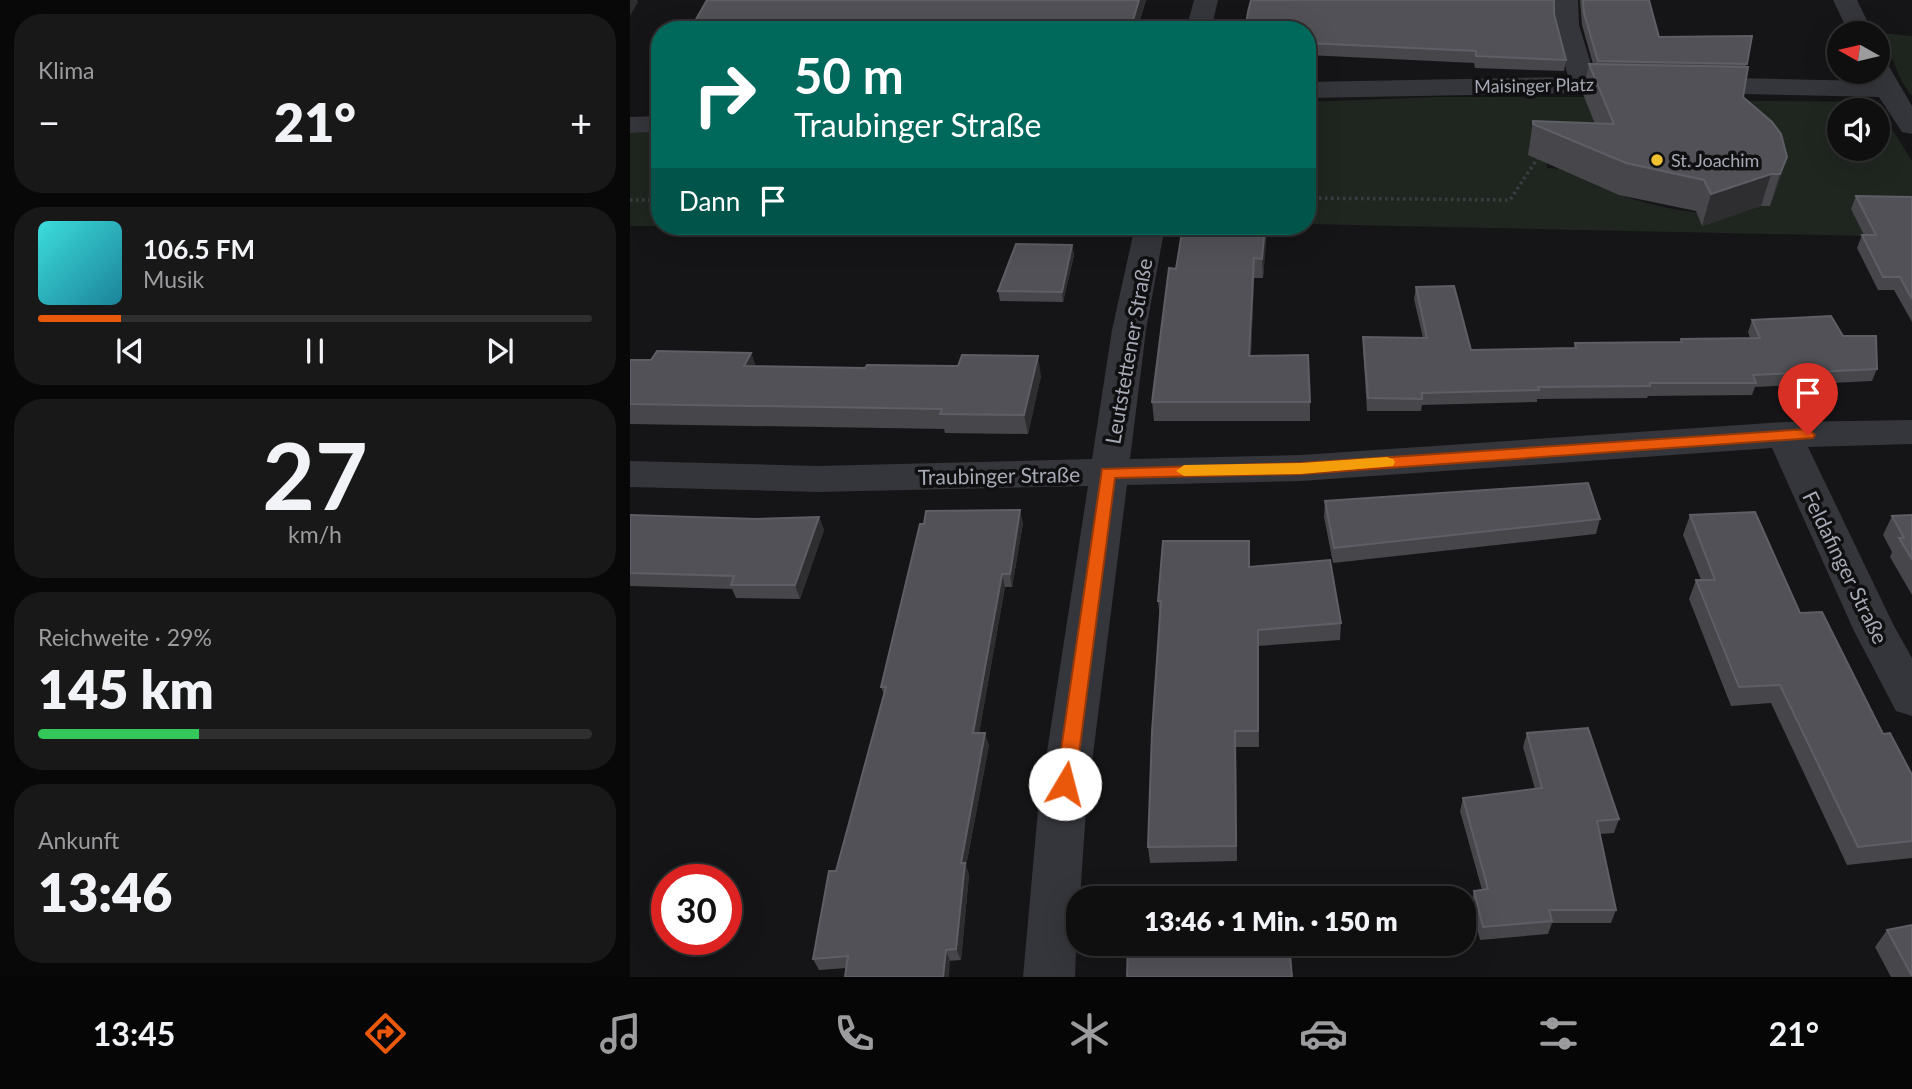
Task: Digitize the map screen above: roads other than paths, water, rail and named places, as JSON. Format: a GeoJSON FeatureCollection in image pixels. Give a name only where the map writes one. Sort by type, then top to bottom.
{"type":"FeatureCollection","features":[{"type":"Feature","properties":{"kind":"street"},"geometry":{"type":"LineString","coordinates":[[1200,21],[1206,0]]}},
{"type":"Feature","properties":{"kind":"street"},"geometry":{"type":"LineString","coordinates":[[1566,0],[1567,25],[1583,83]]}},
{"type":"Feature","properties":{"kind":"street"},"geometry":{"type":"LineString","coordinates":[[1845,0],[1855,21]]}},
{"type":"Feature","properties":{"kind":"street","name":"Maisinger Platz"},"geometry":{"type":"LineString","coordinates":[[1316,90],[1827,81]]}},
{"type":"Feature","properties":{"kind":"street"},"geometry":{"type":"LineString","coordinates":[[1885,84],[1912,126]]}},
{"type":"Feature","properties":{"kind":"street"},"geometry":{"type":"LineString","coordinates":[[630,125],[651,124]]}},
{"type":"Feature","properties":{"kind":"street","name":"Leutstettener Straße"},"geometry":{"type":"LineString","coordinates":[[1049,977],[1062,810],[1129,330],[1148,235]]}},
{"type":"Feature","properties":{"kind":"street","name":"Traubinger Straße"},"geometry":{"type":"LineString","coordinates":[[630,474],[818,479],[1301,468],[1784,435],[1912,432]]}},
{"type":"Feature","properties":{"kind":"street","name":"Feldafinger Straße"},"geometry":{"type":"LineString","coordinates":[[1784,435],[1875,631],[1912,698]]}},
{"type":"Feature","properties":{"kind":"place","name":"St. Joachim"},"geometry":{"type":"Point","coordinates":[1657,160]}}]}
